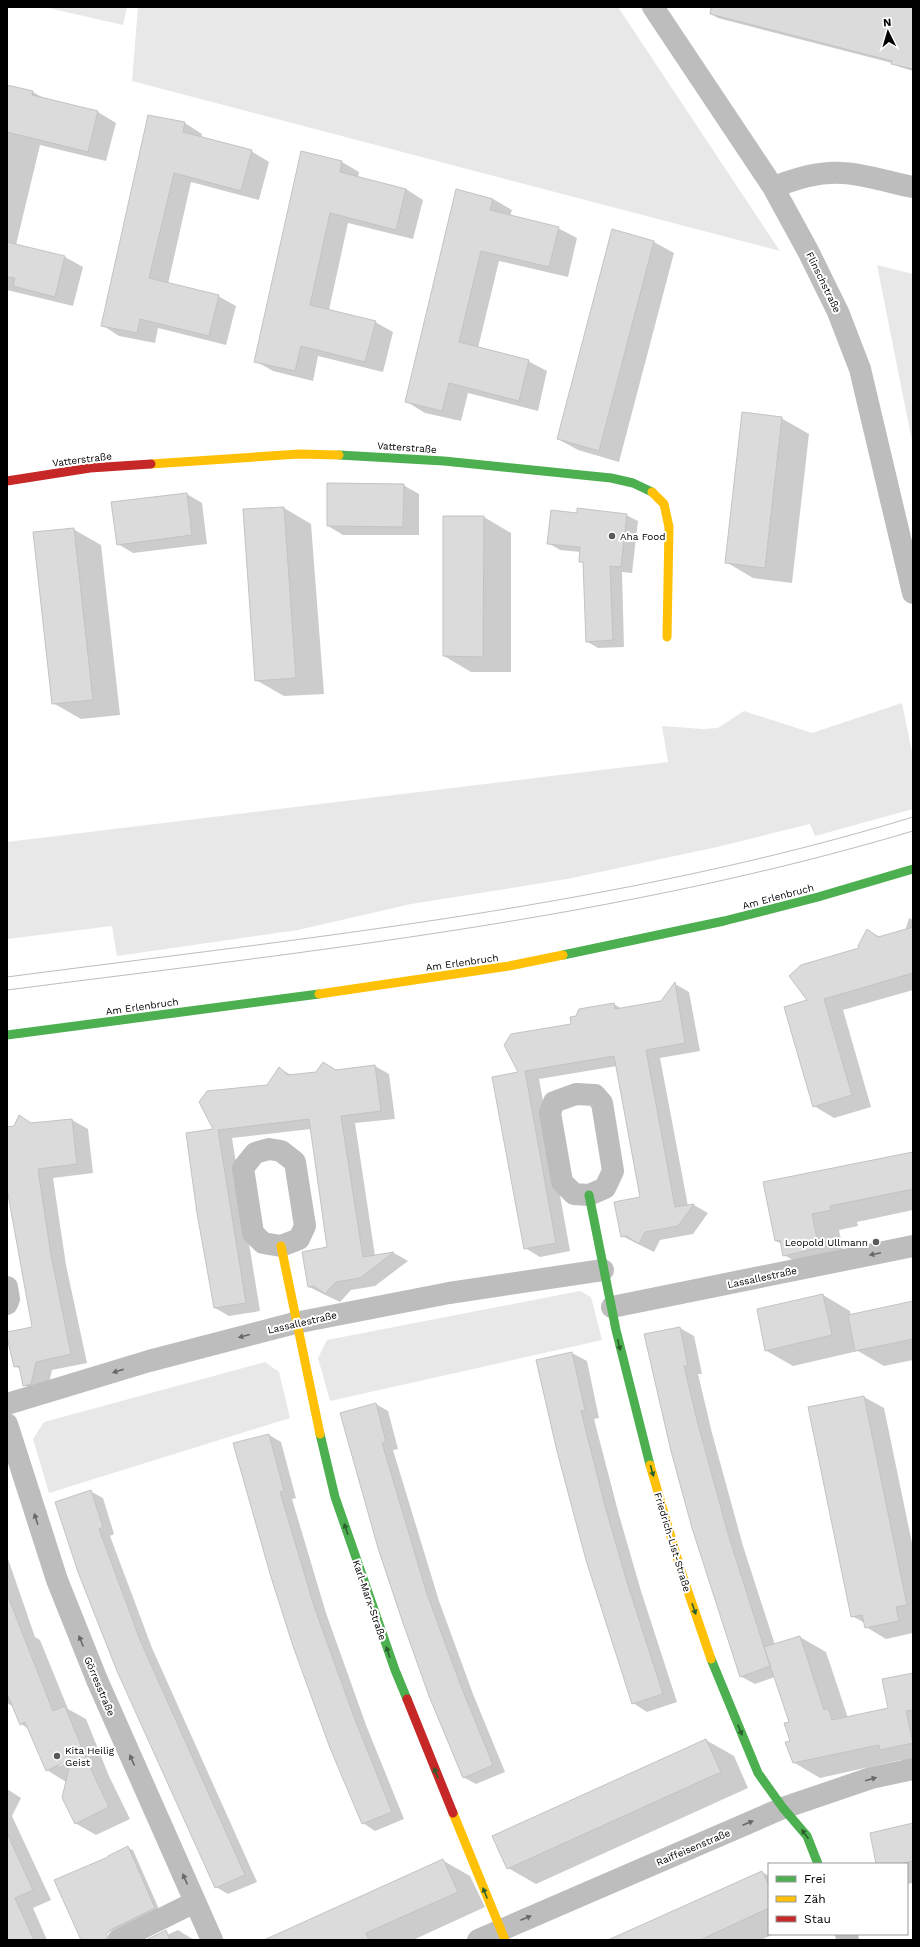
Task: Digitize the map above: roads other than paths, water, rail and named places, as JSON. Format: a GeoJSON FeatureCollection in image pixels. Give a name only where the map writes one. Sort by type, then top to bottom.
{"type":"FeatureCollection","features":[{"type":"Feature","properties":{"kind":"street","name":"Flinschstraße"},"geometry":{"type":"LineString","coordinates":[[653,7],[773,187],[808,251],[835,306],[860,369],[913,593]]}},
{"type":"Feature","properties":{"kind":"street"},"geometry":{"type":"LineString","coordinates":[[773,187],[800,177],[843,173],[913,188]]}},
{"type":"Feature","properties":{"kind":"street","name":"Vatterstraße"},"geometry":{"type":"LineString","coordinates":[[7,481],[90,468],[306,454],[356,454],[444,461],[611,478],[630,482],[652,491],[665,505],[670,524],[667,637]]}},
{"type":"Feature","properties":{"kind":"street","name":"Am Erlenbruch"},"geometry":{"type":"LineString","coordinates":[[7,1035],[337,992],[509,966],[724,922],[818,897],[913,869]]}},
{"type":"Feature","properties":{"kind":"street","name":"Friedrich-List-Straße"},"geometry":{"type":"LineString","coordinates":[[589,1196],[616,1330],[641,1432],[681,1571],[717,1677],[758,1773],[783,1808],[807,1836],[818,1863]]}},
{"type":"Feature","properties":{"kind":"street","name":"Karl-Marx-Straße"},"geometry":{"type":"LineString","coordinates":[[281,1246],[295,1322],[335,1497],[395,1670],[503,1935]]}},
{"type":"Feature","properties":{"kind":"street","name":"Lassallestraße"},"geometry":{"type":"LineString","coordinates":[[612,1307],[913,1246]]}},
{"type":"Feature","properties":{"kind":"street","name":"Lassallestraße"},"geometry":{"type":"LineString","coordinates":[[7,1404],[149,1361],[295,1322],[449,1293],[603,1270]]}},
{"type":"Feature","properties":{"kind":"street"},"geometry":{"type":"LineString","coordinates":[[7,1287],[9,1299],[7,1304]]}},
{"type":"Feature","properties":{"kind":"street","name":"Görresstraße"},"geometry":{"type":"LineString","coordinates":[[7,1424],[56,1580],[97,1680],[212,1940]]}},
{"type":"Feature","properties":{"kind":"street","name":"Raiffeisenstraße"},"geometry":{"type":"LineString","coordinates":[[478,1940],[503,1935],[783,1808],[871,1778],[913,1769]]}},
{"type":"Feature","properties":{"kind":"street"},"geometry":{"type":"LineString","coordinates":[[118,1940],[195,1902]]}},
{"type":"Feature","properties":{"kind":"tram line"},"geometry":{"type":"LineString","coordinates":[[7,977],[349,933],[577,897],[690,874],[802,848],[913,817]]}},
{"type":"Feature","properties":{"kind":"tram line"},"geometry":{"type":"LineString","coordinates":[[7,990],[349,946],[577,910],[690,887],[802,861],[913,831]]}},
{"type":"Feature","properties":{"kind":"place","name":"Aha Food"},"geometry":{"type":"Point","coordinates":[612,536]}},
{"type":"Feature","properties":{"kind":"place","name":"Leopold Ullmann"},"geometry":{"type":"Point","coordinates":[876,1242]}},
{"type":"Feature","properties":{"kind":"place","name":"Kita Heilig Geist"},"geometry":{"type":"Point","coordinates":[57,1756]}}]}
